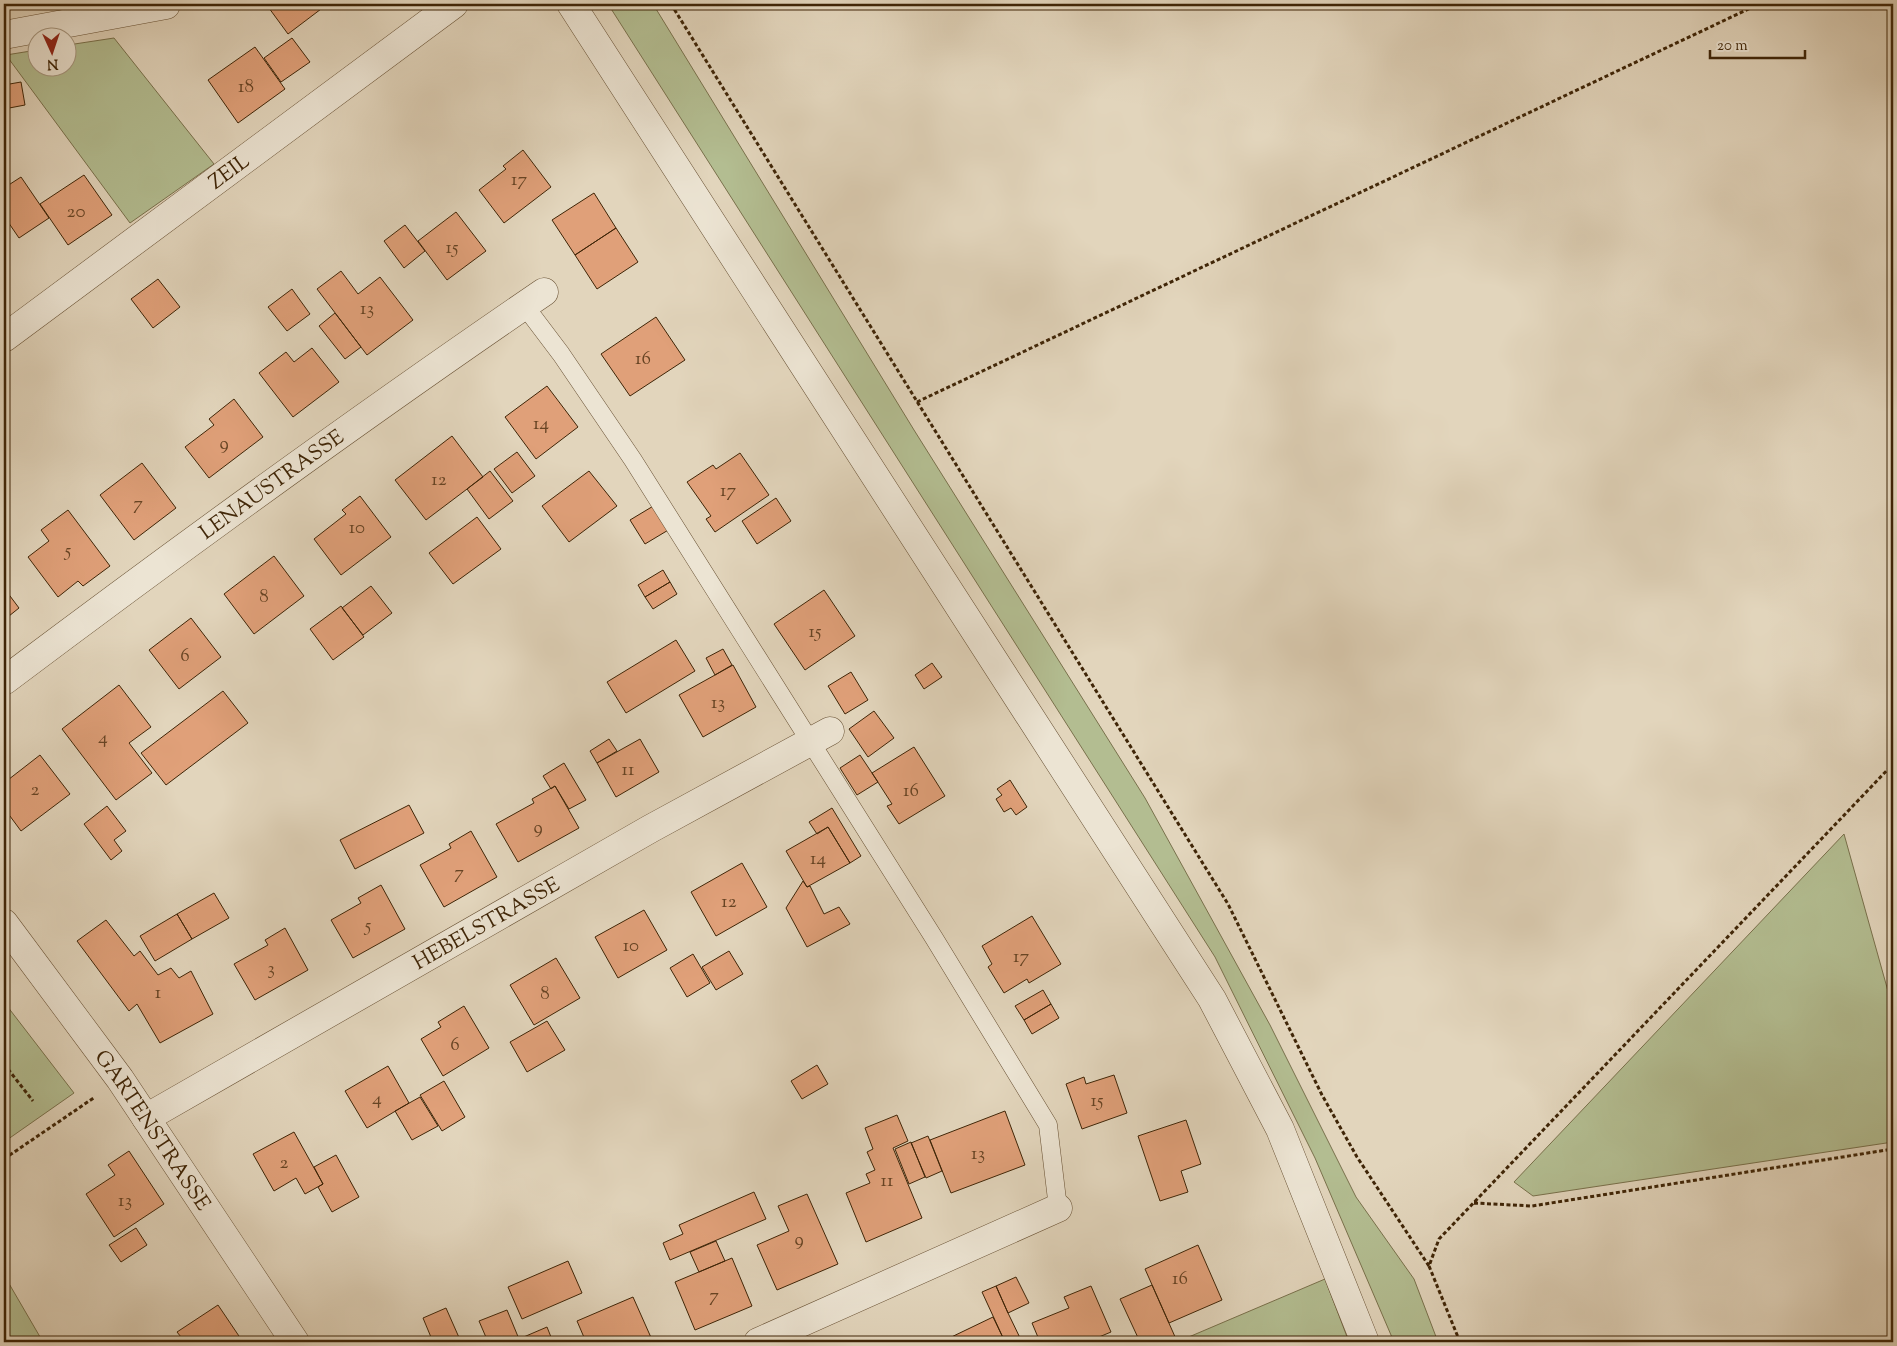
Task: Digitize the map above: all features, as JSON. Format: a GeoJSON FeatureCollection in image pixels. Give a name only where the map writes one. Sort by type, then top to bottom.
{"type":"FeatureCollection","features":[{"type":"Feature","properties":{"kind":"street","name":"ZEIL"},"geometry":{"type":"LineString","coordinates":[[4,338],[454,4]]}},
{"type":"Feature","properties":{"kind":"street"},"geometry":{"type":"LineString","coordinates":[[571,4],[1212,999],[1280,1130],[1365,1342]]}},
{"type":"Feature","properties":{"kind":"street"},"geometry":{"type":"LineString","coordinates":[[4,35],[166,5]]}},
{"type":"Feature","properties":{"kind":"street","name":"LENAUSTRASSE"},"geometry":{"type":"LineString","coordinates":[[4,681],[302,461],[534,298]]}},
{"type":"Feature","properties":{"kind":"street","name":"HEBELSTRASSE"},"geometry":{"type":"LineString","coordinates":[[146,1118],[633,839],[820,736]]}},
{"type":"Feature","properties":{"kind":"street","name":"GARTENSTRASSE"},"geometry":{"type":"LineString","coordinates":[[4,924],[120,1079],[296,1342]]}},
{"type":"Feature","properties":{"kind":"street"},"geometry":{"type":"LineString","coordinates":[[758,1342],[1058,1208]]}},
{"type":"Feature","properties":{"kind":"lane"},"geometry":{"type":"LineString","coordinates":[[534,298],[561,354],[820,736],[934,938],[1048,1125],[1058,1208]]}},
{"type":"Feature","properties":{"kind":"path"},"geometry":{"type":"LineString","coordinates":[[671,4],[1228,904],[1322,1094],[1357,1157],[1429,1266],[1460,1342]]}},
{"type":"Feature","properties":{"kind":"path"},"geometry":{"type":"LineString","coordinates":[[917,402],[1759,4]]}},
{"type":"Feature","properties":{"kind":"path"},"geometry":{"type":"LineString","coordinates":[[1429,1266],[1439,1238],[1893,764]]}},
{"type":"Feature","properties":{"kind":"path"},"geometry":{"type":"LineString","coordinates":[[4,1064],[33,1101]]}},
{"type":"Feature","properties":{"kind":"path"},"geometry":{"type":"LineString","coordinates":[[4,1073],[8,1070]]}},
{"type":"Feature","properties":{"kind":"path"},"geometry":{"type":"LineString","coordinates":[[4,1159],[120,1079]]}},
{"type":"Feature","properties":{"kind":"path"},"geometry":{"type":"LineString","coordinates":[[1473,1203],[1532,1206],[1893,1149]]}},
{"type":"Feature","properties":{"kind":"green space"},"geometry":{"type":"Polygon","coordinates":[[[608,4],[653,4],[914,430],[1145,798],[1270,1025],[1356,1197],[1414,1279],[1438,1342],[1394,1342],[1315,1158],[1215,957],[608,4]]]}},
{"type":"Feature","properties":{"kind":"green space"},"geometry":{"type":"Polygon","coordinates":[[[114,38],[214,164],[130,223],[6,55],[28,51],[28,78],[78,78],[78,43],[114,38]]]}},
{"type":"Feature","properties":{"kind":"green space"},"geometry":{"type":"Polygon","coordinates":[[[1844,834],[1893,1009],[1893,1142],[1533,1196],[1514,1182],[1844,834]]]}},
{"type":"Feature","properties":{"kind":"green space"},"geometry":{"type":"Polygon","coordinates":[[[4,1002],[74,1093],[4,1142],[4,1002]]]}},
{"type":"Feature","properties":{"kind":"green space"},"geometry":{"type":"Polygon","coordinates":[[[4,1275],[43,1342],[4,1342],[4,1275]]]}},
{"type":"Feature","properties":{"kind":"green space"},"geometry":{"type":"Polygon","coordinates":[[[1325,1279],[1349,1342],[1177,1342],[1325,1279]]]}},
{"type":"Feature","properties":{"kind":"building"},"geometry":{"type":"Polygon","coordinates":[[[266,4],[323,4],[325,6],[288,34],[266,4]]]}},
{"type":"Feature","properties":{"kind":"building"},"geometry":{"type":"Polygon","coordinates":[[[292,38],[310,62],[281,82],[264,58],[292,38]]]}},
{"type":"Feature","properties":{"kind":"building"},"geometry":{"type":"Polygon","coordinates":[[[255,47],[285,89],[238,123],[208,80],[255,47]]]}},
{"type":"Feature","properties":{"kind":"building"},"geometry":{"type":"Polygon","coordinates":[[[21,82],[25,105],[4,109],[4,85],[21,82]]]}},
{"type":"Feature","properties":{"kind":"building"},"geometry":{"type":"Polygon","coordinates":[[[523,150],[551,187],[504,223],[479,190],[506,169],[503,166],[523,150]]]}},
{"type":"Feature","properties":{"kind":"building"},"geometry":{"type":"Polygon","coordinates":[[[84,175],[112,215],[68,245],[40,204],[84,175]]]}},
{"type":"Feature","properties":{"kind":"building"},"geometry":{"type":"Polygon","coordinates":[[[21,177],[49,218],[19,238],[4,216],[4,188],[21,177]]]}},
{"type":"Feature","properties":{"kind":"building"},"geometry":{"type":"Polygon","coordinates":[[[594,193],[616,228],[575,255],[552,220],[594,193]]]}},
{"type":"Feature","properties":{"kind":"building"},"geometry":{"type":"Polygon","coordinates":[[[456,212],[486,251],[447,280],[418,241],[456,212]]]}},
{"type":"Feature","properties":{"kind":"building"},"geometry":{"type":"Polygon","coordinates":[[[405,225],[425,251],[404,268],[384,241],[405,225]]]}},
{"type":"Feature","properties":{"kind":"building"},"geometry":{"type":"Polygon","coordinates":[[[616,228],[638,262],[597,289],[575,255],[616,228]]]}},
{"type":"Feature","properties":{"kind":"building"},"geometry":{"type":"Polygon","coordinates":[[[341,271],[358,294],[380,277],[413,320],[367,355],[317,289],[341,271]]]}},
{"type":"Feature","properties":{"kind":"building"},"geometry":{"type":"Polygon","coordinates":[[[158,279],[180,307],[153,328],[131,299],[158,279]]]}},
{"type":"Feature","properties":{"kind":"building"},"geometry":{"type":"Polygon","coordinates":[[[292,289],[310,314],[287,331],[268,307],[292,289]]]}},
{"type":"Feature","properties":{"kind":"building"},"geometry":{"type":"Polygon","coordinates":[[[335,313],[361,347],[345,359],[319,326],[335,313]]]}},
{"type":"Feature","properties":{"kind":"building"},"geometry":{"type":"Polygon","coordinates":[[[656,317],[685,360],[630,396],[601,354],[656,317]]]}},
{"type":"Feature","properties":{"kind":"building"},"geometry":{"type":"Polygon","coordinates":[[[312,348],[339,382],[293,417],[259,373],[286,352],[294,362],[312,348]]]}},
{"type":"Feature","properties":{"kind":"building"},"geometry":{"type":"Polygon","coordinates":[[[547,386],[578,427],[536,459],[505,417],[547,386]]]}},
{"type":"Feature","properties":{"kind":"building"},"geometry":{"type":"Polygon","coordinates":[[[234,399],[263,437],[209,478],[185,447],[214,425],[209,419],[234,399]]]}},
{"type":"Feature","properties":{"kind":"building"},"geometry":{"type":"Polygon","coordinates":[[[452,436],[483,477],[426,520],[395,480],[452,436]]]}},
{"type":"Feature","properties":{"kind":"building"},"geometry":{"type":"Polygon","coordinates":[[[517,452],[535,476],[512,493],[494,469],[517,452]]]}},
{"type":"Feature","properties":{"kind":"building"},"geometry":{"type":"Polygon","coordinates":[[[740,453],[769,495],[715,532],[706,519],[711,516],[687,482],[713,465],[716,469],[740,453]]]}},
{"type":"Feature","properties":{"kind":"building"},"geometry":{"type":"Polygon","coordinates":[[[142,463],[176,508],[134,540],[100,495],[142,463]]]}},
{"type":"Feature","properties":{"kind":"building"},"geometry":{"type":"Polygon","coordinates":[[[490,471],[513,501],[489,519],[467,489],[490,471]]]}},
{"type":"Feature","properties":{"kind":"building"},"geometry":{"type":"Polygon","coordinates":[[[589,471],[617,506],[569,542],[542,506],[589,471]]]}},
{"type":"Feature","properties":{"kind":"building"},"geometry":{"type":"Polygon","coordinates":[[[360,496],[391,537],[341,575],[314,539],[346,514],[342,510],[360,496]]]}},
{"type":"Feature","properties":{"kind":"building"},"geometry":{"type":"Polygon","coordinates":[[[776,498],[791,521],[757,544],[742,521],[776,498]]]}},
{"type":"Feature","properties":{"kind":"building"},"geometry":{"type":"Polygon","coordinates":[[[655,505],[670,529],[645,544],[630,520],[655,505]]]}},
{"type":"Feature","properties":{"kind":"building"},"geometry":{"type":"Polygon","coordinates":[[[68,510],[110,566],[83,586],[78,581],[58,597],[28,557],[49,541],[41,530],[68,510]]]}},
{"type":"Feature","properties":{"kind":"building"},"geometry":{"type":"Polygon","coordinates":[[[477,517],[501,549],[453,584],[429,553],[477,517]]]}},
{"type":"Feature","properties":{"kind":"building"},"geometry":{"type":"Polygon","coordinates":[[[274,556],[304,596],[254,634],[224,594],[274,556]]]}},
{"type":"Feature","properties":{"kind":"building"},"geometry":{"type":"Polygon","coordinates":[[[663,570],[670,582],[645,597],[638,585],[663,570]]]}},
{"type":"Feature","properties":{"kind":"building"},"geometry":{"type":"Polygon","coordinates":[[[670,582],[677,594],[653,609],[645,597],[670,582]]]}},
{"type":"Feature","properties":{"kind":"building"},"geometry":{"type":"Polygon","coordinates":[[[371,586],[392,613],[363,635],[342,608],[371,586]]]}},
{"type":"Feature","properties":{"kind":"building"},"geometry":{"type":"Polygon","coordinates":[[[4,588],[19,608],[4,620],[4,588]]]}},
{"type":"Feature","properties":{"kind":"building"},"geometry":{"type":"Polygon","coordinates":[[[824,590],[855,636],[805,670],[774,624],[824,590]]]}},
{"type":"Feature","properties":{"kind":"building"},"geometry":{"type":"Polygon","coordinates":[[[341,606],[364,637],[333,660],[310,629],[341,606]]]}},
{"type":"Feature","properties":{"kind":"building"},"geometry":{"type":"Polygon","coordinates":[[[191,618],[221,657],[179,689],[149,650],[191,618]]]}},
{"type":"Feature","properties":{"kind":"building"},"geometry":{"type":"Polygon","coordinates":[[[676,640],[695,671],[626,713],[607,682],[676,640]]]}},
{"type":"Feature","properties":{"kind":"building"},"geometry":{"type":"Polygon","coordinates":[[[723,649],[732,665],[715,675],[706,658],[723,649]]]}},
{"type":"Feature","properties":{"kind":"building"},"geometry":{"type":"Polygon","coordinates":[[[932,663],[942,677],[924,689],[915,675],[932,663]]]}},
{"type":"Feature","properties":{"kind":"building"},"geometry":{"type":"Polygon","coordinates":[[[733,665],[756,707],[703,737],[679,695],[733,665]]]}},
{"type":"Feature","properties":{"kind":"building"},"geometry":{"type":"Polygon","coordinates":[[[851,672],[868,700],[845,714],[828,686],[851,672]]]}},
{"type":"Feature","properties":{"kind":"building"},"geometry":{"type":"Polygon","coordinates":[[[119,685],[151,727],[129,743],[152,773],[116,800],[62,729],[119,685]]]}},
{"type":"Feature","properties":{"kind":"building"},"geometry":{"type":"Polygon","coordinates":[[[223,691],[248,723],[166,785],[141,753],[223,691]]]}},
{"type":"Feature","properties":{"kind":"building"},"geometry":{"type":"Polygon","coordinates":[[[874,711],[894,738],[868,757],[849,729],[874,711]]]}},
{"type":"Feature","properties":{"kind":"building"},"geometry":{"type":"Polygon","coordinates":[[[609,739],[617,751],[597,763],[590,751],[609,739]]]}},
{"type":"Feature","properties":{"kind":"building"},"geometry":{"type":"Polygon","coordinates":[[[640,739],[659,772],[616,797],[597,763],[640,739]]]}},
{"type":"Feature","properties":{"kind":"building"},"geometry":{"type":"Polygon","coordinates":[[[914,747],[945,796],[899,824],[887,806],[892,804],[872,773],[914,747]]]}},
{"type":"Feature","properties":{"kind":"building"},"geometry":{"type":"Polygon","coordinates":[[[40,755],[70,794],[21,831],[4,808],[4,783],[40,755]]]}},
{"type":"Feature","properties":{"kind":"building"},"geometry":{"type":"Polygon","coordinates":[[[860,755],[878,782],[857,795],[840,768],[860,755]]]}},
{"type":"Feature","properties":{"kind":"building"},"geometry":{"type":"Polygon","coordinates":[[[564,763],[586,800],[569,809],[555,786],[551,789],[543,776],[564,763]]]}},
{"type":"Feature","properties":{"kind":"building"},"geometry":{"type":"Polygon","coordinates":[[[1010,780],[1027,807],[1016,815],[1011,808],[1004,812],[996,799],[1002,795],[997,789],[1010,780]]]}},
{"type":"Feature","properties":{"kind":"building"},"geometry":{"type":"Polygon","coordinates":[[[555,786],[579,828],[518,862],[496,824],[534,803],[532,799],[555,786]]]}},
{"type":"Feature","properties":{"kind":"building"},"geometry":{"type":"Polygon","coordinates":[[[409,805],[424,833],[355,869],[340,840],[409,805]]]}},
{"type":"Feature","properties":{"kind":"building"},"geometry":{"type":"Polygon","coordinates":[[[107,806],[126,831],[114,840],[122,851],[111,860],[84,824],[107,806]]]}},
{"type":"Feature","properties":{"kind":"building"},"geometry":{"type":"Polygon","coordinates":[[[832,808],[861,856],[850,863],[828,827],[817,834],[809,822],[832,808]]]}},
{"type":"Feature","properties":{"kind":"building"},"geometry":{"type":"Polygon","coordinates":[[[828,827],[850,863],[807,887],[786,851],[828,827]]]}},
{"type":"Feature","properties":{"kind":"building"},"geometry":{"type":"Polygon","coordinates":[[[471,831],[497,877],[444,907],[420,865],[451,848],[449,844],[471,831]]]}},
{"type":"Feature","properties":{"kind":"building"},"geometry":{"type":"Polygon","coordinates":[[[742,863],[767,907],[716,936],[691,892],[742,863]]]}},
{"type":"Feature","properties":{"kind":"building"},"geometry":{"type":"Polygon","coordinates":[[[803,881],[807,887],[810,886],[824,914],[839,907],[850,924],[807,947],[786,908],[803,881]]]}},
{"type":"Feature","properties":{"kind":"building"},"geometry":{"type":"Polygon","coordinates":[[[381,885],[405,929],[353,958],[331,920],[361,903],[358,898],[381,885]]]}},
{"type":"Feature","properties":{"kind":"building"},"geometry":{"type":"Polygon","coordinates":[[[214,893],[229,918],[192,939],[177,914],[214,893]]]}},
{"type":"Feature","properties":{"kind":"building"},"geometry":{"type":"Polygon","coordinates":[[[644,910],[667,950],[618,978],[595,937],[644,910]]]}},
{"type":"Feature","properties":{"kind":"building"},"geometry":{"type":"Polygon","coordinates":[[[177,914],[192,939],[155,961],[140,936],[177,914]]]}},
{"type":"Feature","properties":{"kind":"building"},"geometry":{"type":"Polygon","coordinates":[[[1032,916],[1061,964],[1029,983],[1027,979],[1004,993],[988,967],[992,964],[982,946],[1032,916]]]}},
{"type":"Feature","properties":{"kind":"building"},"geometry":{"type":"Polygon","coordinates":[[[106,920],[134,956],[140,951],[158,975],[171,968],[179,978],[191,971],[213,1014],[160,1043],[137,1004],[129,1011],[77,941],[106,920]]]}},
{"type":"Feature","properties":{"kind":"building"},"geometry":{"type":"Polygon","coordinates":[[[285,928],[308,970],[255,1000],[234,964],[268,945],[265,940],[285,928]]]}},
{"type":"Feature","properties":{"kind":"building"},"geometry":{"type":"Polygon","coordinates":[[[729,951],[743,974],[716,990],[702,967],[729,951]]]}},
{"type":"Feature","properties":{"kind":"building"},"geometry":{"type":"Polygon","coordinates":[[[693,954],[710,983],[687,997],[670,968],[693,954]]]}},
{"type":"Feature","properties":{"kind":"building"},"geometry":{"type":"Polygon","coordinates":[[[556,958],[580,998],[534,1025],[510,985],[556,958]]]}},
{"type":"Feature","properties":{"kind":"building"},"geometry":{"type":"Polygon","coordinates":[[[1043,990],[1051,1004],[1024,1020],[1015,1006],[1043,990]]]}},
{"type":"Feature","properties":{"kind":"building"},"geometry":{"type":"Polygon","coordinates":[[[1051,1004],[1059,1018],[1032,1034],[1024,1020],[1051,1004]]]}},
{"type":"Feature","properties":{"kind":"building"},"geometry":{"type":"Polygon","coordinates":[[[464,1006],[489,1048],[443,1076],[421,1039],[441,1027],[438,1022],[464,1006]]]}},
{"type":"Feature","properties":{"kind":"building"},"geometry":{"type":"Polygon","coordinates":[[[547,1021],[565,1050],[527,1072],[510,1042],[547,1021]]]}},
{"type":"Feature","properties":{"kind":"building"},"geometry":{"type":"Polygon","coordinates":[[[817,1065],[828,1084],[802,1099],[791,1081],[817,1065]]]}},
{"type":"Feature","properties":{"kind":"building"},"geometry":{"type":"Polygon","coordinates":[[[388,1066],[409,1103],[367,1128],[345,1091],[388,1066]]]}},
{"type":"Feature","properties":{"kind":"building"},"geometry":{"type":"Polygon","coordinates":[[[1114,1075],[1127,1113],[1082,1129],[1066,1084],[1084,1077],[1086,1084],[1114,1075]]]}},
{"type":"Feature","properties":{"kind":"building"},"geometry":{"type":"Polygon","coordinates":[[[444,1081],[465,1117],[442,1131],[420,1095],[444,1081]]]}},
{"type":"Feature","properties":{"kind":"building"},"geometry":{"type":"Polygon","coordinates":[[[420,1097],[438,1126],[412,1140],[395,1111],[420,1097]]]}},
{"type":"Feature","properties":{"kind":"building"},"geometry":{"type":"Polygon","coordinates":[[[1005,1111],[1025,1165],[951,1193],[930,1140],[1005,1111]]]}},
{"type":"Feature","properties":{"kind":"building"},"geometry":{"type":"Polygon","coordinates":[[[897,1115],[908,1141],[893,1148],[922,1218],[866,1242],[846,1193],[870,1183],[866,1174],[875,1170],[867,1152],[873,1149],[865,1128],[897,1115]]]}},
{"type":"Feature","properties":{"kind":"building"},"geometry":{"type":"Polygon","coordinates":[[[1186,1120],[1201,1164],[1181,1171],[1188,1192],[1160,1201],[1138,1136],[1186,1120]]]}},
{"type":"Feature","properties":{"kind":"building"},"geometry":{"type":"Polygon","coordinates":[[[294,1132],[323,1184],[305,1194],[296,1178],[274,1191],[253,1154],[294,1132]]]}},
{"type":"Feature","properties":{"kind":"building"},"geometry":{"type":"Polygon","coordinates":[[[928,1136],[942,1171],[926,1178],[911,1143],[928,1136]]]}},
{"type":"Feature","properties":{"kind":"building"},"geometry":{"type":"Polygon","coordinates":[[[911,1142],[925,1177],[909,1184],[895,1149],[911,1142]]]}},
{"type":"Feature","properties":{"kind":"building"},"geometry":{"type":"Polygon","coordinates":[[[129,1151],[164,1204],[114,1237],[86,1194],[115,1175],[108,1165],[129,1151]]]}},
{"type":"Feature","properties":{"kind":"building"},"geometry":{"type":"Polygon","coordinates":[[[336,1155],[359,1197],[332,1212],[318,1187],[323,1184],[314,1167],[336,1155]]]}},
{"type":"Feature","properties":{"kind":"building"},"geometry":{"type":"Polygon","coordinates":[[[754,1192],[766,1219],[670,1260],[663,1243],[683,1234],[679,1225],[754,1192]]]}},
{"type":"Feature","properties":{"kind":"building"},"geometry":{"type":"Polygon","coordinates":[[[807,1194],[838,1264],[777,1290],[757,1245],[789,1231],[778,1206],[807,1194]]]}},
{"type":"Feature","properties":{"kind":"building"},"geometry":{"type":"Polygon","coordinates":[[[136,1228],[147,1245],[121,1262],[109,1245],[136,1228]]]}},
{"type":"Feature","properties":{"kind":"building"},"geometry":{"type":"Polygon","coordinates":[[[716,1241],[725,1261],[699,1272],[690,1252],[716,1241]]]}},
{"type":"Feature","properties":{"kind":"building"},"geometry":{"type":"Polygon","coordinates":[[[1198,1245],[1222,1300],[1169,1323],[1145,1269],[1198,1245]]]}},
{"type":"Feature","properties":{"kind":"building"},"geometry":{"type":"Polygon","coordinates":[[[732,1258],[752,1306],[695,1330],[675,1282],[732,1258]]]}},
{"type":"Feature","properties":{"kind":"building"},"geometry":{"type":"Polygon","coordinates":[[[568,1261],[582,1293],[522,1319],[508,1287],[568,1261]]]}},
{"type":"Feature","properties":{"kind":"building"},"geometry":{"type":"Polygon","coordinates":[[[1016,1277],[1029,1303],[1008,1313],[996,1286],[1016,1277]]]}},
{"type":"Feature","properties":{"kind":"building"},"geometry":{"type":"Polygon","coordinates":[[[1152,1285],[1176,1339],[1168,1342],[1140,1342],[1120,1299],[1152,1285]]]}},
{"type":"Feature","properties":{"kind":"building"},"geometry":{"type":"Polygon","coordinates":[[[996,1286],[1022,1342],[1005,1342],[982,1292],[996,1286]]]}},
{"type":"Feature","properties":{"kind":"building"},"geometry":{"type":"Polygon","coordinates":[[[1091,1286],[1111,1332],[1087,1342],[1040,1342],[1032,1323],[1069,1308],[1064,1297],[1091,1286]]]}},
{"type":"Feature","properties":{"kind":"building"},"geometry":{"type":"Polygon","coordinates":[[[633,1297],[653,1342],[586,1342],[577,1321],[633,1297]]]}},
{"type":"Feature","properties":{"kind":"building"},"geometry":{"type":"Polygon","coordinates":[[[218,1305],[243,1342],[185,1342],[177,1332],[218,1305]]]}},
{"type":"Feature","properties":{"kind":"building"},"geometry":{"type":"Polygon","coordinates":[[[446,1308],[461,1342],[433,1342],[423,1318],[446,1308]]]}},
{"type":"Feature","properties":{"kind":"building"},"geometry":{"type":"Polygon","coordinates":[[[507,1310],[519,1339],[547,1327],[553,1342],[488,1342],[479,1321],[507,1310]]]}},
{"type":"Feature","properties":{"kind":"building"},"geometry":{"type":"Polygon","coordinates":[[[993,1317],[1005,1342],[941,1342],[993,1317]]]}}]}
